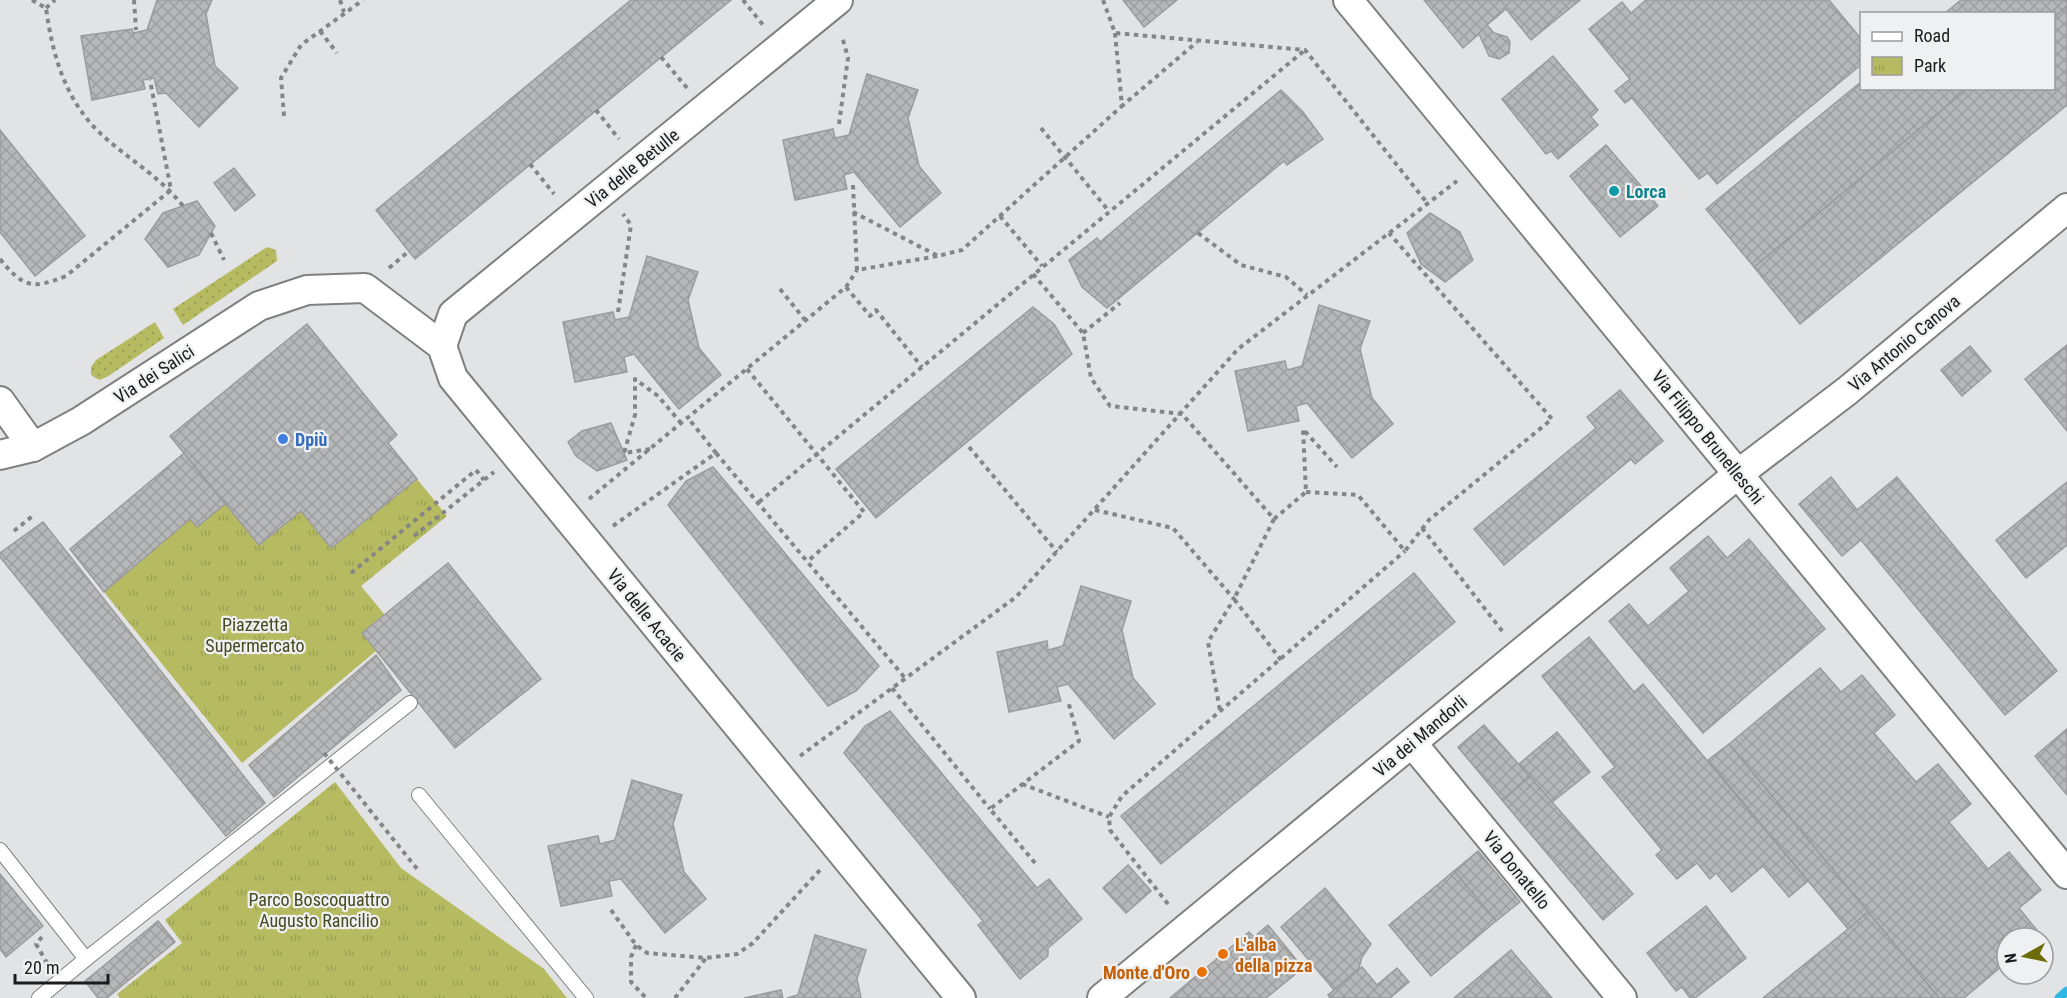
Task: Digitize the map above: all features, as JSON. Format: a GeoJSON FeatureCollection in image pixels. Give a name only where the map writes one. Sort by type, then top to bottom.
{"type":"FeatureCollection","features":[{"type":"Feature","properties":{"kind":"street","name":"Via Filippo Brunelleschi"},"geometry":{"type":"LineString","coordinates":[[1348,0],[2067,874]]}},
{"type":"Feature","properties":{"kind":"street","name":"Via delle Betulle"},"geometry":{"type":"LineString","coordinates":[[441,346],[453,314],[835,2]]}},
{"type":"Feature","properties":{"kind":"street","name":"Via Antonio Canova"},"geometry":{"type":"LineString","coordinates":[[1738,474],[1846,391],[2067,208]]}},
{"type":"Feature","properties":{"kind":"street","name":"Via dei Salici"},"geometry":{"type":"LineString","coordinates":[[0,455],[33,447],[81,421],[259,306],[307,291],[365,288],[441,346]]}},
{"type":"Feature","properties":{"kind":"street","name":"Via delle Acacie"},"geometry":{"type":"LineString","coordinates":[[441,346],[453,378],[961,998]]}},
{"type":"Feature","properties":{"kind":"street"},"geometry":{"type":"LineString","coordinates":[[0,401],[33,447]]}},
{"type":"Feature","properties":{"kind":"street","name":"Via dei Mandorli"},"geometry":{"type":"LineString","coordinates":[[1102,998],[1738,474]]}},
{"type":"Feature","properties":{"kind":"street","name":"Via Donatello"},"geometry":{"type":"LineString","coordinates":[[1412,743],[1622,998]]}},
{"type":"Feature","properties":{"kind":"lane"},"geometry":{"type":"LineString","coordinates":[[39,998],[410,703]]}},
{"type":"Feature","properties":{"kind":"lane"},"geometry":{"type":"LineString","coordinates":[[419,795],[586,998]]}},
{"type":"Feature","properties":{"kind":"lane"},"geometry":{"type":"LineString","coordinates":[[0,850],[86,959]]}},
{"type":"Feature","properties":{"kind":"path"},"geometry":{"type":"LineString","coordinates":[[32,0],[46,8]]}},
{"type":"Feature","properties":{"kind":"path"},"geometry":{"type":"LineString","coordinates":[[46,8],[55,0]]}},
{"type":"Feature","properties":{"kind":"path"},"geometry":{"type":"LineString","coordinates":[[134,0],[136,30]]}},
{"type":"Feature","properties":{"kind":"path"},"geometry":{"type":"LineString","coordinates":[[340,0],[344,12]]}},
{"type":"Feature","properties":{"kind":"path"},"geometry":{"type":"LineString","coordinates":[[285,116],[281,78],[301,45],[363,0]]}},
{"type":"Feature","properties":{"kind":"path"},"geometry":{"type":"LineString","coordinates":[[743,0],[754,14]]}},
{"type":"Feature","properties":{"kind":"path"},"geometry":{"type":"LineString","coordinates":[[1103,0],[1115,33],[1122,106]]}},
{"type":"Feature","properties":{"kind":"path"},"geometry":{"type":"LineString","coordinates":[[835,2],[848,58],[839,124]]}},
{"type":"Feature","properties":{"kind":"path"},"geometry":{"type":"LineString","coordinates":[[46,8],[51,43],[71,97],[96,129],[171,190],[183,206]]}},
{"type":"Feature","properties":{"kind":"path"},"geometry":{"type":"LineString","coordinates":[[320,31],[337,53]]}},
{"type":"Feature","properties":{"kind":"path"},"geometry":{"type":"LineString","coordinates":[[1115,33],[1305,50],[1428,204]]}},
{"type":"Feature","properties":{"kind":"path"},"geometry":{"type":"LineString","coordinates":[[857,270],[962,250],[1197,42]]}},
{"type":"Feature","properties":{"kind":"path"},"geometry":{"type":"LineString","coordinates":[[759,502],[1108,210],[1305,50]]}},
{"type":"Feature","properties":{"kind":"path"},"geometry":{"type":"LineString","coordinates":[[661,57],[676,75]]}},
{"type":"Feature","properties":{"kind":"path"},"geometry":{"type":"LineString","coordinates":[[150,80],[171,190]]}},
{"type":"Feature","properties":{"kind":"path"},"geometry":{"type":"LineString","coordinates":[[596,111],[611,129]]}},
{"type":"Feature","properties":{"kind":"path"},"geometry":{"type":"LineString","coordinates":[[1041,128],[1108,210]]}},
{"type":"Feature","properties":{"kind":"path"},"geometry":{"type":"LineString","coordinates":[[777,773],[1016,597],[1238,349],[1481,162]]}},
{"type":"Feature","properties":{"kind":"path"},"geometry":{"type":"LineString","coordinates":[[530,164],[546,184]]}},
{"type":"Feature","properties":{"kind":"path"},"geometry":{"type":"LineString","coordinates":[[567,517],[846,287],[857,270],[853,186]]}},
{"type":"Feature","properties":{"kind":"path"},"geometry":{"type":"LineString","coordinates":[[0,259],[17,280],[26,285],[51,282],[66,276],[171,190]]}},
{"type":"Feature","properties":{"kind":"path"},"geometry":{"type":"LineString","coordinates":[[604,191],[631,225],[618,312]]}},
{"type":"Feature","properties":{"kind":"path"},"geometry":{"type":"LineString","coordinates":[[853,212],[938,256]]}},
{"type":"Feature","properties":{"kind":"path"},"geometry":{"type":"LineString","coordinates":[[1000,216],[1042,266]]}},
{"type":"Feature","properties":{"kind":"path"},"geometry":{"type":"LineString","coordinates":[[1198,232],[1241,265],[1286,277],[1308,295]]}},
{"type":"Feature","properties":{"kind":"path"},"geometry":{"type":"LineString","coordinates":[[211,233],[224,260]]}},
{"type":"Feature","properties":{"kind":"path"},"geometry":{"type":"LineString","coordinates":[[1187,928],[1110,830],[1109,817],[1122,796],[1405,551],[1422,528],[1552,419],[1389,233]]}},
{"type":"Feature","properties":{"kind":"path"},"geometry":{"type":"LineString","coordinates":[[386,270],[409,251]]}},
{"type":"Feature","properties":{"kind":"path"},"geometry":{"type":"LineString","coordinates":[[1033,274],[1083,333],[1091,378],[1110,406],[1182,414],[1274,519]]}},
{"type":"Feature","properties":{"kind":"path"},"geometry":{"type":"LineString","coordinates":[[846,287],[870,316],[876,309],[922,367]]}},
{"type":"Feature","properties":{"kind":"path"},"geometry":{"type":"LineString","coordinates":[[780,289],[805,320]]}},
{"type":"Feature","properties":{"kind":"path"},"geometry":{"type":"LineString","coordinates":[[1083,333],[1120,303]]}},
{"type":"Feature","properties":{"kind":"path"},"geometry":{"type":"LineString","coordinates":[[747,369],[864,513],[808,561]]}},
{"type":"Feature","properties":{"kind":"path"},"geometry":{"type":"LineString","coordinates":[[651,449],[624,453],[635,415],[634,379],[658,396],[681,423]]}},
{"type":"Feature","properties":{"kind":"path"},"geometry":{"type":"LineString","coordinates":[[688,418],[905,678]]}},
{"type":"Feature","properties":{"kind":"path"},"geometry":{"type":"LineString","coordinates":[[1306,492],[1303,429],[1337,467]]}},
{"type":"Feature","properties":{"kind":"path"},"geometry":{"type":"LineString","coordinates":[[969,447],[1057,552]]}},
{"type":"Feature","properties":{"kind":"path"},"geometry":{"type":"LineString","coordinates":[[588,544],[716,453]]}},
{"type":"Feature","properties":{"kind":"path"},"geometry":{"type":"LineString","coordinates":[[414,536],[516,455]]}},
{"type":"Feature","properties":{"kind":"path"},"geometry":{"type":"LineString","coordinates":[[351,573],[476,470],[484,480]]}},
{"type":"Feature","properties":{"kind":"path"},"geometry":{"type":"LineString","coordinates":[[1221,711],[1208,642],[1234,599],[1274,519],[1306,492],[1358,495],[1405,551]]}},
{"type":"Feature","properties":{"kind":"path"},"geometry":{"type":"LineString","coordinates":[[1095,510],[1173,528],[1234,599],[1281,660]]}},
{"type":"Feature","properties":{"kind":"path"},"geometry":{"type":"LineString","coordinates":[[14,531],[35,514]]}},
{"type":"Feature","properties":{"kind":"path"},"geometry":{"type":"LineString","coordinates":[[1422,528],[1520,654]]}},
{"type":"Feature","properties":{"kind":"path"},"geometry":{"type":"LineString","coordinates":[[892,688],[1035,863]]}},
{"type":"Feature","properties":{"kind":"path"},"geometry":{"type":"LineString","coordinates":[[990,809],[1079,741],[1068,701]]}},
{"type":"Feature","properties":{"kind":"path"},"geometry":{"type":"LineString","coordinates":[[324,753],[418,870]]}},
{"type":"Feature","properties":{"kind":"path"},"geometry":{"type":"LineString","coordinates":[[1022,784],[1109,817]]}},
{"type":"Feature","properties":{"kind":"path"},"geometry":{"type":"LineString","coordinates":[[611,910],[636,945],[647,953],[706,958],[736,954],[753,944],[839,850]]}},
{"type":"Feature","properties":{"kind":"path"},"geometry":{"type":"LineString","coordinates":[[636,945],[631,957],[631,982],[646,998]]}},
{"type":"Feature","properties":{"kind":"path"},"geometry":{"type":"LineString","coordinates":[[675,998],[706,958]]}},
{"type":"Feature","properties":{"kind":"green space"},"geometry":{"type":"Polygon","coordinates":[[[267,247],[276,250],[277,261],[183,325],[173,309],[267,247]]]}},
{"type":"Feature","properties":{"kind":"green space"},"geometry":{"type":"Polygon","coordinates":[[[155,322],[164,338],[107,377],[99,380],[91,375],[91,367],[96,360],[155,322]]]}},
{"type":"Feature","properties":{"kind":"green space","name":"Piazzetta Supermercato"},"geometry":{"type":"Polygon","coordinates":[[[417,479],[447,516],[361,586],[385,615],[362,633],[376,651],[242,763],[104,592],[190,519],[197,527],[225,504],[259,545],[301,511],[331,548],[417,479]]]}},
{"type":"Feature","properties":{"kind":"green space","name":"Parco Boscoquattro Augusto Rancilio"},"geometry":{"type":"Polygon","coordinates":[[[335,782],[401,868],[544,969],[567,998],[120,998],[117,994],[182,943],[165,920],[335,782]]]}},
{"type":"Feature","properties":{"kind":"building"},"geometry":{"type":"Polygon","coordinates":[[[157,0],[212,0],[206,14],[215,66],[238,88],[199,127],[166,93],[158,94],[154,78],[143,80],[145,89],[92,100],[81,36],[132,29],[133,33],[147,30],[157,0]]]}},
{"type":"Feature","properties":{"kind":"building"},"geometry":{"type":"Polygon","coordinates":[[[631,0],[731,0],[415,259],[376,210],[631,0]]]}},
{"type":"Feature","properties":{"kind":"building"},"geometry":{"type":"Polygon","coordinates":[[[1123,0],[1177,0],[1144,27],[1123,0]]]}},
{"type":"Feature","properties":{"kind":"building"},"geometry":{"type":"Polygon","coordinates":[[[1424,0],[1580,0],[1531,40],[1506,9],[1487,25],[1494,33],[1507,37],[1510,42],[1509,53],[1499,59],[1489,56],[1479,34],[1463,48],[1424,0]]]}},
{"type":"Feature","properties":{"kind":"building"},"geometry":{"type":"Polygon","coordinates":[[[1646,0],[1829,0],[1860,38],[1860,66],[1717,184],[1708,173],[1699,179],[1632,98],[1625,103],[1615,91],[1630,79],[1589,29],[1622,2],[1631,13],[1646,0]]]}},
{"type":"Feature","properties":{"kind":"building"},"geometry":{"type":"Polygon","coordinates":[[[1961,0],[2067,0],[2067,6],[2055,16],[2055,12],[1946,12],[1961,0]]]}},
{"type":"Feature","properties":{"kind":"building"},"geometry":{"type":"Polygon","coordinates":[[[2067,6],[2067,105],[1800,324],[1754,267],[1966,90],[2055,90],[2055,16],[2067,6]]]}},
{"type":"Feature","properties":{"kind":"building"},"geometry":{"type":"Polygon","coordinates":[[[1553,56],[1598,110],[1591,117],[1598,125],[1558,159],[1551,151],[1546,154],[1502,99],[1553,56]]]}},
{"type":"Feature","properties":{"kind":"building"},"geometry":{"type":"Polygon","coordinates":[[[867,74],[918,90],[908,118],[919,166],[941,193],[900,227],[854,172],[844,175],[847,189],[795,200],[783,140],[833,129],[835,138],[849,135],[867,74]]]}},
{"type":"Feature","properties":{"kind":"building"},"geometry":{"type":"Polygon","coordinates":[[[1860,83],[1860,90],[1966,90],[1754,267],[1706,209],[1860,83]]]}},
{"type":"Feature","properties":{"kind":"building"},"geometry":{"type":"Polygon","coordinates":[[[1281,90],[1303,112],[1323,139],[1287,165],[1284,161],[1107,308],[1082,287],[1069,260],[1097,238],[1100,242],[1281,90]]]}},
{"type":"Feature","properties":{"kind":"building"},"geometry":{"type":"Polygon","coordinates":[[[0,130],[85,236],[35,276],[0,232],[0,130]]]}},
{"type":"Feature","properties":{"kind":"building","name":"Lorca"},"geometry":{"type":"Polygon","coordinates":[[[1606,145],[1658,206],[1620,237],[1570,176],[1606,145]]]}},
{"type":"Feature","properties":{"kind":"building"},"geometry":{"type":"Polygon","coordinates":[[[234,168],[255,195],[235,211],[214,183],[234,168]]]}},
{"type":"Feature","properties":{"kind":"building"},"geometry":{"type":"Polygon","coordinates":[[[197,201],[215,226],[199,255],[168,267],[145,239],[163,213],[197,201]]]}},
{"type":"Feature","properties":{"kind":"building"},"geometry":{"type":"Polygon","coordinates":[[[1430,213],[1460,232],[1473,260],[1445,282],[1421,264],[1407,233],[1430,213]]]}},
{"type":"Feature","properties":{"kind":"building"},"geometry":{"type":"Polygon","coordinates":[[[647,256],[698,272],[688,300],[699,348],[721,375],[679,409],[634,354],[624,357],[627,372],[575,382],[563,322],[613,312],[615,320],[629,317],[647,256]]]}},
{"type":"Feature","properties":{"kind":"building"},"geometry":{"type":"Polygon","coordinates":[[[1319,305],[1370,321],[1360,349],[1372,398],[1393,424],[1352,458],[1307,403],[1296,406],[1299,421],[1248,431],[1235,371],[1285,361],[1287,370],[1302,366],[1319,305]]]}},
{"type":"Feature","properties":{"kind":"building"},"geometry":{"type":"Polygon","coordinates":[[[1033,307],[1054,324],[1072,354],[876,518],[836,469],[1033,307]]]}},
{"type":"Feature","properties":{"kind":"building","name":"Dpiù"},"geometry":{"type":"Polygon","coordinates":[[[307,324],[397,435],[388,443],[417,479],[331,548],[301,511],[259,545],[170,436],[307,324]]]}},
{"type":"Feature","properties":{"kind":"building"},"geometry":{"type":"Polygon","coordinates":[[[2067,345],[2067,431],[2025,379],[2067,345]]]}},
{"type":"Feature","properties":{"kind":"building"},"geometry":{"type":"Polygon","coordinates":[[[1970,346],[1991,371],[1962,396],[1941,370],[1970,346]]]}},
{"type":"Feature","properties":{"kind":"building"},"geometry":{"type":"Polygon","coordinates":[[[1620,390],[1663,441],[1635,464],[1631,459],[1504,565],[1474,529],[1596,428],[1587,417],[1620,390]]]}},
{"type":"Feature","properties":{"kind":"building"},"geometry":{"type":"Polygon","coordinates":[[[611,423],[627,460],[597,471],[576,456],[568,442],[582,431],[611,423]]]}},
{"type":"Feature","properties":{"kind":"building"},"geometry":{"type":"Polygon","coordinates":[[[184,453],[225,504],[197,527],[190,519],[104,592],[70,549],[184,453]]]}},
{"type":"Feature","properties":{"kind":"building"},"geometry":{"type":"Polygon","coordinates":[[[713,467],[879,666],[856,691],[828,706],[668,505],[686,481],[713,467]]]}},
{"type":"Feature","properties":{"kind":"building"},"geometry":{"type":"Polygon","coordinates":[[[1831,477],[1857,510],[1897,477],[2057,671],[2005,715],[1861,540],[1842,556],[1799,504],[1831,477]]]}},
{"type":"Feature","properties":{"kind":"building"},"geometry":{"type":"Polygon","coordinates":[[[2067,482],[2067,545],[2026,578],[1996,540],[2067,482]]]}},
{"type":"Feature","properties":{"kind":"building"},"geometry":{"type":"Polygon","coordinates":[[[43,522],[265,803],[226,836],[0,557],[0,553],[43,522]]]}},
{"type":"Feature","properties":{"kind":"building"},"geometry":{"type":"Polygon","coordinates":[[[1708,536],[1727,558],[1749,539],[1825,629],[1703,733],[1609,621],[1629,604],[1648,626],[1689,591],[1670,568],[1708,536]]]}},
{"type":"Feature","properties":{"kind":"building"},"geometry":{"type":"Polygon","coordinates":[[[448,563],[541,679],[455,748],[362,633],[448,563]]]}},
{"type":"Feature","properties":{"kind":"building"},"geometry":{"type":"Polygon","coordinates":[[[1414,573],[1455,622],[1161,864],[1121,816],[1414,573]]]}},
{"type":"Feature","properties":{"kind":"building"},"geometry":{"type":"Polygon","coordinates":[[[1081,586],[1131,601],[1122,630],[1133,678],[1155,704],[1114,739],[1068,684],[1057,687],[1061,701],[1009,712],[997,652],[1047,641],[1048,650],[1063,646],[1081,586]]]}},
{"type":"Feature","properties":{"kind":"building"},"geometry":{"type":"Polygon","coordinates":[[[1589,637],[1634,692],[1643,684],[1808,881],[1789,897],[1763,866],[1732,892],[1716,873],[1710,879],[1697,863],[1677,879],[1656,855],[1662,850],[1602,777],[1615,767],[1542,676],[1589,637]]]}},
{"type":"Feature","properties":{"kind":"building"},"geometry":{"type":"Polygon","coordinates":[[[376,655],[401,690],[274,797],[249,765],[376,655]]]}},
{"type":"Feature","properties":{"kind":"building"},"geometry":{"type":"Polygon","coordinates":[[[1820,668],[1841,692],[1862,675],[1895,715],[1874,733],[1916,782],[1938,764],[1971,804],[1949,822],[1988,869],[2009,852],[2041,890],[2019,908],[2034,926],[1995,926],[1995,972],[1964,998],[1939,998],[1729,744],[1820,668]]]}},
{"type":"Feature","properties":{"kind":"building"},"geometry":{"type":"Polygon","coordinates":[[[890,711],[1037,888],[1049,879],[1082,919],[1048,948],[1048,956],[1020,979],[978,925],[983,921],[844,753],[865,726],[890,711]]]}},
{"type":"Feature","properties":{"kind":"building"},"geometry":{"type":"Polygon","coordinates":[[[1484,725],[1530,777],[1502,800],[1458,747],[1484,725]]]}},
{"type":"Feature","properties":{"kind":"building"},"geometry":{"type":"Polygon","coordinates":[[[2067,729],[2067,795],[2035,756],[2067,729]]]}},
{"type":"Feature","properties":{"kind":"building"},"geometry":{"type":"Polygon","coordinates":[[[1557,732],[1590,772],[1551,803],[1519,764],[1557,732]]]}},
{"type":"Feature","properties":{"kind":"building"},"geometry":{"type":"Polygon","coordinates":[[[1729,744],[1868,912],[1848,929],[1708,760],[1729,744]]]}},
{"type":"Feature","properties":{"kind":"building"},"geometry":{"type":"Polygon","coordinates":[[[1530,777],[1633,894],[1603,920],[1502,800],[1530,777]]]}},
{"type":"Feature","properties":{"kind":"building"},"geometry":{"type":"Polygon","coordinates":[[[632,780],[682,795],[673,824],[684,872],[706,899],[665,933],[621,879],[609,881],[612,896],[561,906],[548,846],[598,836],[600,844],[615,840],[632,780]]]}},
{"type":"Feature","properties":{"kind":"building"},"geometry":{"type":"Polygon","coordinates":[[[1478,851],[1520,902],[1496,921],[1454,871],[1478,851]]]}},
{"type":"Feature","properties":{"kind":"building"},"geometry":{"type":"Polygon","coordinates":[[[1128,865],[1151,891],[1126,913],[1103,888],[1128,865]]]}},
{"type":"Feature","properties":{"kind":"building"},"geometry":{"type":"Polygon","coordinates":[[[1454,871],[1496,921],[1431,976],[1389,925],[1454,871]]]}},
{"type":"Feature","properties":{"kind":"building"},"geometry":{"type":"Polygon","coordinates":[[[0,874],[43,926],[6,957],[0,949],[0,874]]]}},
{"type":"Feature","properties":{"kind":"building"},"geometry":{"type":"Polygon","coordinates":[[[1325,888],[1371,944],[1362,957],[1359,968],[1334,990],[1281,927],[1325,888]]]}},
{"type":"Feature","properties":{"kind":"building"},"geometry":{"type":"Polygon","coordinates":[[[1706,906],[1746,958],[1695,998],[1690,998],[1682,987],[1676,991],[1647,953],[1706,906]]]}},
{"type":"Feature","properties":{"kind":"building"},"geometry":{"type":"Polygon","coordinates":[[[1868,912],[1939,998],[1763,998],[1848,929],[1868,912]]]}},
{"type":"Feature","properties":{"kind":"building"},"geometry":{"type":"Polygon","coordinates":[[[158,921],[175,942],[107,998],[98,998],[85,981],[158,921]]]}},
{"type":"Feature","properties":{"kind":"building"},"geometry":{"type":"Polygon","coordinates":[[[1268,925],[1303,968],[1266,998],[1170,998],[1249,932],[1254,937],[1268,925]]]}},
{"type":"Feature","properties":{"kind":"building"},"geometry":{"type":"Polygon","coordinates":[[[815,935],[866,950],[857,979],[861,998],[787,998],[798,995],[815,935]]]}},
{"type":"Feature","properties":{"kind":"building"},"geometry":{"type":"Polygon","coordinates":[[[1511,950],[1552,998],[1454,998],[1511,950]]]}},
{"type":"Feature","properties":{"kind":"building"},"geometry":{"type":"Polygon","coordinates":[[[1362,967],[1377,985],[1397,968],[1409,982],[1390,998],[1330,998],[1328,995],[1362,967]]]}},
{"type":"Feature","properties":{"kind":"building"},"geometry":{"type":"Polygon","coordinates":[[[781,990],[783,998],[744,998],[781,990]]]}},
{"type":"Feature","properties":{"kind":"waterway"},"geometry":{"type":"LineString","coordinates":[[2059,998],[2067,991]]}},
{"type":"Feature","properties":{"kind":"place","name":"Lorca"},"geometry":{"type":"Point","coordinates":[1614,191]}},
{"type":"Feature","properties":{"kind":"place","name":"Dpiù"},"geometry":{"type":"Point","coordinates":[283,439]}},
{"type":"Feature","properties":{"kind":"place","name":"L'alba della pizza"},"geometry":{"type":"Point","coordinates":[1223,954]}},
{"type":"Feature","properties":{"kind":"place","name":"Monte d'Oro"},"geometry":{"type":"Point","coordinates":[1202,972]}}]}
